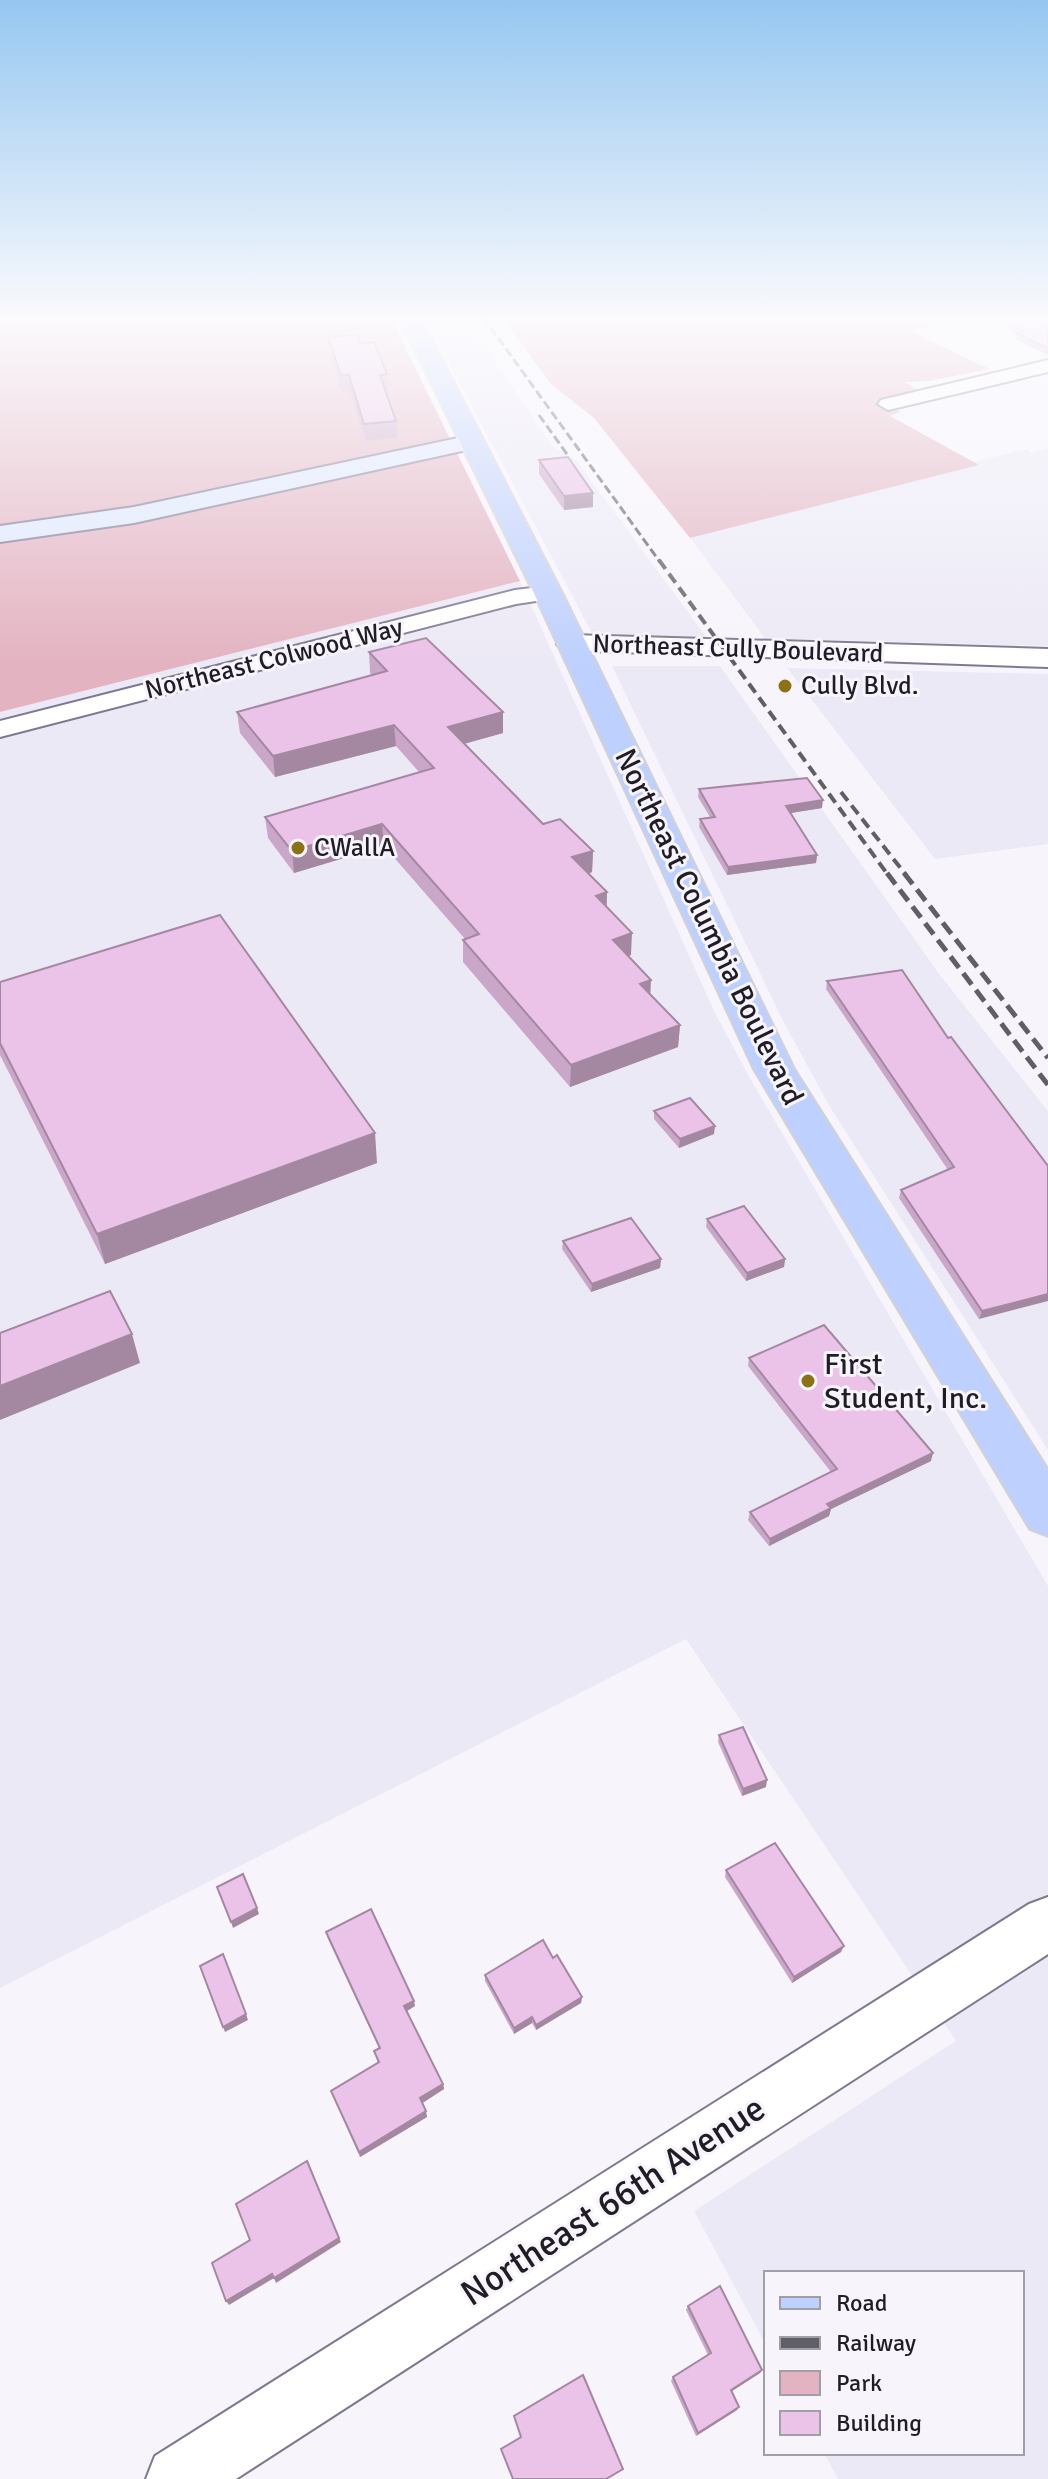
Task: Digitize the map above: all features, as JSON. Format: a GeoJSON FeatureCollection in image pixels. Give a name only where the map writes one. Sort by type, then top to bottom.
{"type":"FeatureCollection","features":[{"type":"Feature","properties":{"kind":"main road","name":"Northeast Columbia Boulevard"},"geometry":{"type":"LineString","coordinates":[[467,433],[548,593],[774,1069],[831,1167],[1048,1514]]}},
{"type":"Feature","properties":{"kind":"main road"},"geometry":{"type":"LineString","coordinates":[[0,534],[134,515],[472,442]]}},
{"type":"Feature","properties":{"kind":"street","name":"Northeast Colwood Way"},"geometry":{"type":"LineString","coordinates":[[0,729],[515,597],[548,593]]}},
{"type":"Feature","properties":{"kind":"street","name":"Northeast Cully Boulevard"},"geometry":{"type":"LineString","coordinates":[[572,644],[1048,658]]}},
{"type":"Feature","properties":{"kind":"street","name":"Northeast 66th Avenue"},"geometry":{"type":"LineString","coordinates":[[178,2479],[1048,1923]]}},
{"type":"Feature","properties":{"kind":"shaded area"},"geometry":{"type":"Polygon","coordinates":[[[486,433],[543,433],[553,447],[576,460],[710,642],[593,635],[486,433]]]}},
{"type":"Feature","properties":{"kind":"shaded area"},"geometry":{"type":"Polygon","coordinates":[[[1048,448],[1048,646],[765,638],[690,538],[978,465],[973,462],[1028,449],[1030,453],[1048,448]]]}},
{"type":"Feature","properties":{"kind":"shaded area"},"geometry":{"type":"Polygon","coordinates":[[[520,581],[715,1013],[751,1080],[1048,1586],[1048,2479],[838,2479],[825,2455],[1024,2455],[1024,2271],[764,2271],[764,2341],[694,2211],[956,2041],[686,1639],[0,1988],[0,712],[520,581]]]}},
{"type":"Feature","properties":{"kind":"shaded area"},"geometry":{"type":"Polygon","coordinates":[[[612,666],[720,666],[940,975],[1048,1111],[1048,1450],[830,1107],[783,1021],[612,666]]]}},
{"type":"Feature","properties":{"kind":"shaded area"},"geometry":{"type":"Polygon","coordinates":[[[787,668],[1048,674],[1048,844],[935,859],[787,668]]]}},
{"type":"Feature","properties":{"kind":"green space"},"geometry":{"type":"Polygon","coordinates":[[[0,433],[447,433],[520,581],[0,712],[0,433]]]}},
{"type":"Feature","properties":{"kind":"green space"},"geometry":{"type":"Polygon","coordinates":[[[606,433],[920,433],[979,465],[690,538],[606,433]]]}},
{"type":"Feature","properties":{"kind":"building"},"geometry":{"type":"Polygon","coordinates":[[[568,457],[593,493],[564,496],[539,460],[568,457]]]}},
{"type":"Feature","properties":{"kind":"building"},"geometry":{"type":"Polygon","coordinates":[[[426,638],[503,712],[448,727],[543,824],[560,819],[593,851],[572,857],[607,892],[596,896],[632,933],[613,940],[651,980],[640,984],[680,1025],[571,1065],[463,940],[479,934],[382,824],[292,851],[265,817],[434,768],[394,725],[273,756],[237,712],[387,671],[369,652],[426,638]]]}},
{"type":"Feature","properties":{"kind":"building"},"geometry":{"type":"Polygon","coordinates":[[[807,778],[823,800],[786,806],[817,855],[728,867],[700,819],[715,817],[699,789],[807,778]]]}},
{"type":"Feature","properties":{"kind":"building"},"geometry":{"type":"Polygon","coordinates":[[[220,915],[375,1133],[97,1234],[0,1043],[0,982],[220,915]]]}},
{"type":"Feature","properties":{"kind":"building"},"geometry":{"type":"Polygon","coordinates":[[[902,970],[948,1038],[951,1037],[1048,1166],[1048,1294],[982,1311],[901,1190],[954,1167],[827,981],[902,970]]]}},
{"type":"Feature","properties":{"kind":"building"},"geometry":{"type":"Polygon","coordinates":[[[690,1098],[715,1126],[680,1139],[654,1111],[690,1098]]]}},
{"type":"Feature","properties":{"kind":"building"},"geometry":{"type":"Polygon","coordinates":[[[744,1206],[785,1259],[747,1273],[707,1219],[744,1206]]]}},
{"type":"Feature","properties":{"kind":"building"},"geometry":{"type":"Polygon","coordinates":[[[631,1218],[661,1259],[592,1284],[563,1241],[631,1218]]]}},
{"type":"Feature","properties":{"kind":"building"},"geometry":{"type":"Polygon","coordinates":[[[110,1291],[132,1334],[0,1386],[0,1333],[110,1291]]]}},
{"type":"Feature","properties":{"kind":"building"},"geometry":{"type":"Polygon","coordinates":[[[824,1325],[933,1453],[827,1504],[831,1508],[770,1539],[750,1512],[837,1469],[749,1358],[824,1325]]]}},
{"type":"Feature","properties":{"kind":"building"},"geometry":{"type":"Polygon","coordinates":[[[743,1727],[767,1780],[743,1789],[719,1735],[743,1727]]]}},
{"type":"Feature","properties":{"kind":"building"},"geometry":{"type":"Polygon","coordinates":[[[775,1843],[844,1946],[794,1977],[726,1870],[775,1843]]]}},
{"type":"Feature","properties":{"kind":"building"},"geometry":{"type":"Polygon","coordinates":[[[243,1874],[257,1908],[231,1922],[217,1887],[243,1874]]]}},
{"type":"Feature","properties":{"kind":"building"},"geometry":{"type":"Polygon","coordinates":[[[371,1909],[414,2001],[404,2006],[443,2084],[420,2098],[426,2111],[359,2152],[331,2091],[379,2062],[374,2051],[380,2048],[326,1932],[371,1909]]]}},
{"type":"Feature","properties":{"kind":"building"},"geometry":{"type":"Polygon","coordinates":[[[543,1940],[553,1958],[557,1955],[582,1997],[536,2025],[532,2017],[514,2028],[485,1975],[543,1940]]]}},
{"type":"Feature","properties":{"kind":"building"},"geometry":{"type":"Polygon","coordinates":[[[223,1954],[246,2014],[223,2027],[200,1966],[223,1954]]]}},
{"type":"Feature","properties":{"kind":"building"},"geometry":{"type":"Polygon","coordinates":[[[307,2161],[339,2238],[274,2278],[272,2274],[226,2301],[212,2263],[250,2240],[236,2204],[307,2161]]]}},
{"type":"Feature","properties":{"kind":"building"},"geometry":{"type":"Polygon","coordinates":[[[720,2286],[762,2370],[731,2390],[739,2407],[698,2433],[673,2377],[711,2353],[688,2306],[720,2286]]]}},
{"type":"Feature","properties":{"kind":"building"},"geometry":{"type":"Polygon","coordinates":[[[583,2375],[623,2469],[606,2479],[513,2479],[501,2449],[521,2437],[514,2416],[583,2375]]]}},
{"type":"Feature","properties":{"kind":"railway"},"geometry":{"type":"LineString","coordinates":[[552,433],[569,457]]}},
{"type":"Feature","properties":{"kind":"railway"},"geometry":{"type":"LineString","coordinates":[[567,433],[660,562]]}},
{"type":"Feature","properties":{"kind":"railway"},"geometry":{"type":"LineString","coordinates":[[659,560],[888,875]]}},
{"type":"Feature","properties":{"kind":"railway"},"geometry":{"type":"LineString","coordinates":[[841,792],[906,875]]}},
{"type":"Feature","properties":{"kind":"railway"},"geometry":{"type":"LineString","coordinates":[[887,873],[1048,1085]]}},
{"type":"Feature","properties":{"kind":"railway"},"geometry":{"type":"LineString","coordinates":[[904,873],[1048,1058]]}},
{"type":"Feature","properties":{"kind":"place","name":"Cully Blvd."},"geometry":{"type":"Point","coordinates":[785,686]}},
{"type":"Feature","properties":{"kind":"place","name":"CWallA"},"geometry":{"type":"Point","coordinates":[298,848]}},
{"type":"Feature","properties":{"kind":"place","name":"First Student, Inc."},"geometry":{"type":"Point","coordinates":[808,1381]}}]}
